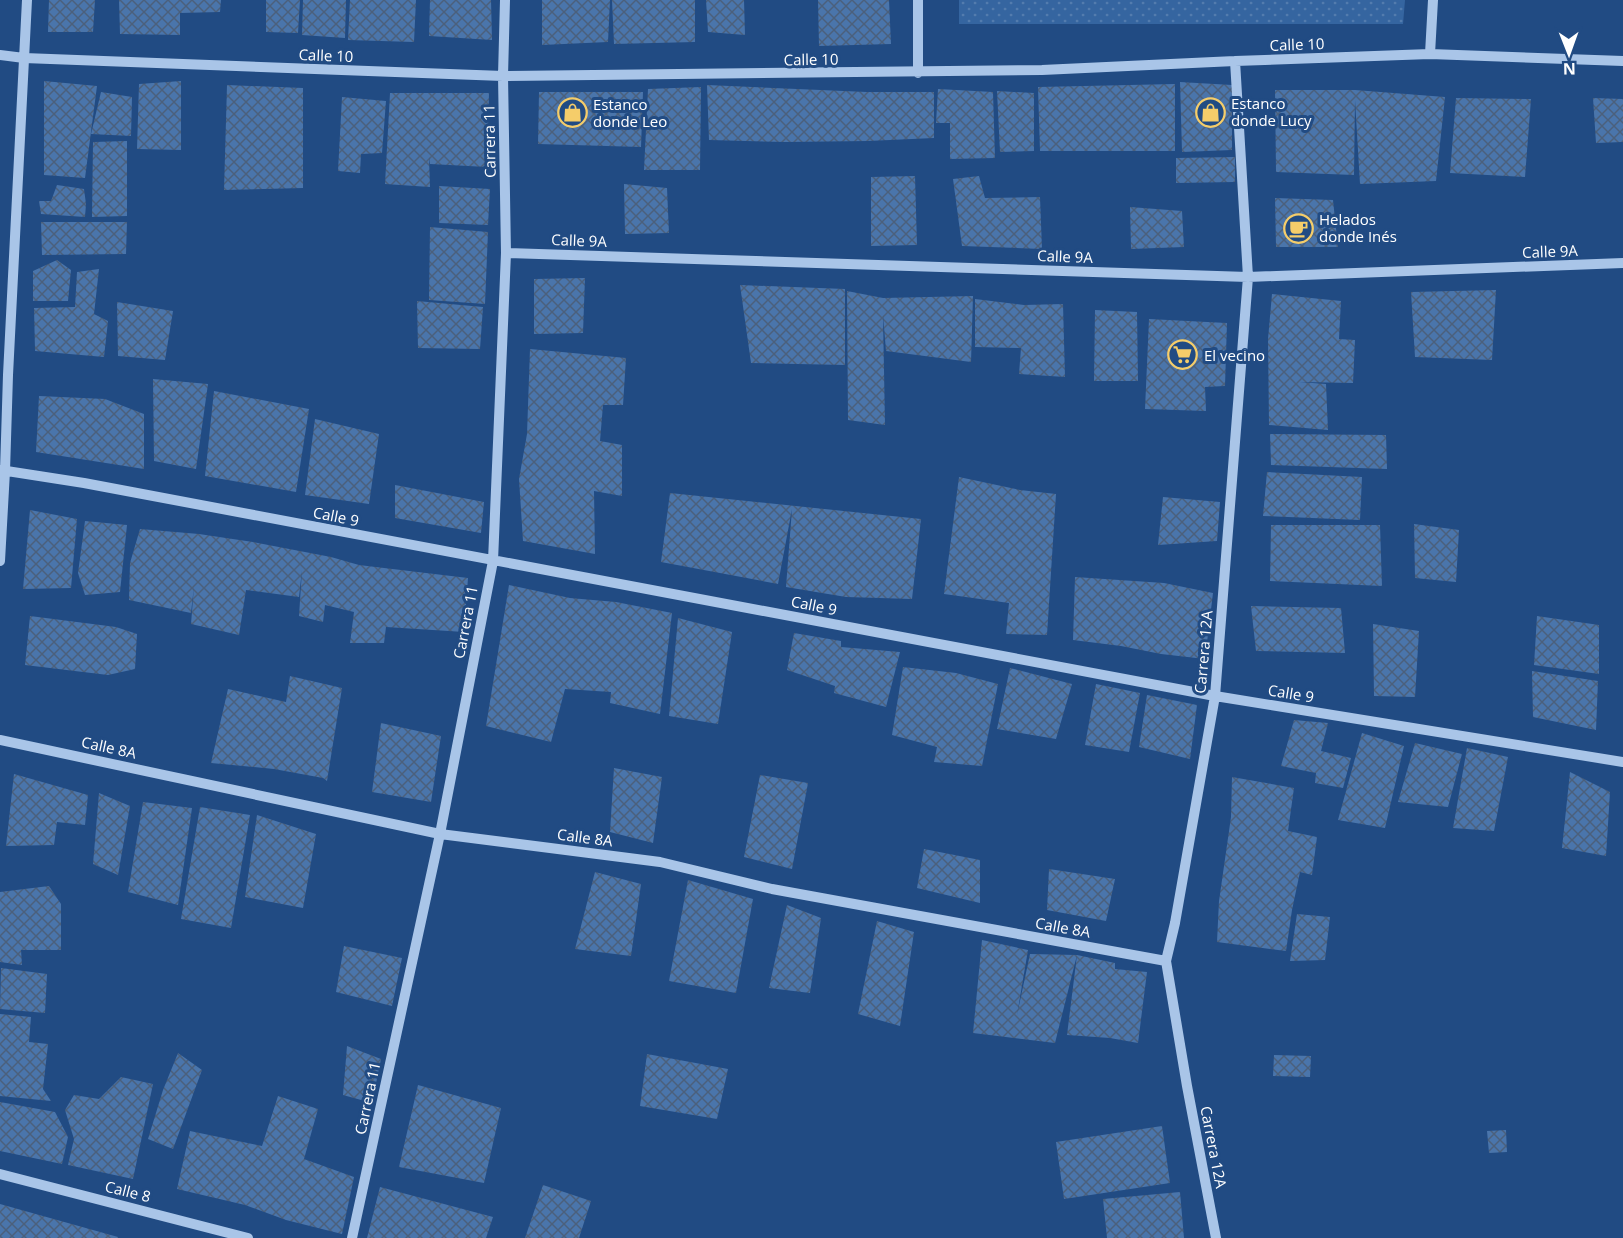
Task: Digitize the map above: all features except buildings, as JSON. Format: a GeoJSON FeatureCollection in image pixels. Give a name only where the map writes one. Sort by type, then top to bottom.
{"type":"FeatureCollection","features":[{"type":"Feature","properties":{"kind":"street"},"geometry":{"type":"LineString","coordinates":[[0,561],[27,0]]}},
{"type":"Feature","properties":{"kind":"street","name":"Carrera 11"},"geometry":{"type":"LineString","coordinates":[[352,1238],[440,834],[492,561],[506,253],[503,76],[505,0]]}},
{"type":"Feature","properties":{"kind":"street"},"geometry":{"type":"LineString","coordinates":[[918,0],[918,73]]}},
{"type":"Feature","properties":{"kind":"street"},"geometry":{"type":"LineString","coordinates":[[1430,54],[1433,0]]}},
{"type":"Feature","properties":{"kind":"street","name":"Calle 10"},"geometry":{"type":"LineString","coordinates":[[0,55],[24,58],[503,76],[918,73],[1430,54],[1623,61]]}},
{"type":"Feature","properties":{"kind":"street","name":"Carrera 12A"},"geometry":{"type":"LineString","coordinates":[[1215,1238],[1166,961],[1175,923],[1215,696],[1248,277],[1235,61]]}},
{"type":"Feature","properties":{"kind":"street","name":"Calle 9A"},"geometry":{"type":"LineString","coordinates":[[506,253],[1248,277],[1623,263]]}},
{"type":"Feature","properties":{"kind":"street","name":"Calle 9"},"geometry":{"type":"LineString","coordinates":[[3,471],[96,486],[1215,696],[1623,762]]}},
{"type":"Feature","properties":{"kind":"street","name":"Calle 8A"},"geometry":{"type":"LineString","coordinates":[[0,740],[440,834],[660,862],[772,889],[1166,961]]}},
{"type":"Feature","properties":{"kind":"street","name":"Calle 8"},"geometry":{"type":"LineString","coordinates":[[0,1174],[248,1238]]}},
{"type":"Feature","properties":{"kind":"shaded area"},"geometry":{"type":"Polygon","coordinates":[[[959,0],[1405,0],[1403,24],[959,24],[959,0]]]}},
{"type":"Feature","properties":{"kind":"place","name":"Estanco donde Lucy"},"geometry":{"type":"Point","coordinates":[1210,112]}},
{"type":"Feature","properties":{"kind":"place","name":"Estanco donde Leo"},"geometry":{"type":"Point","coordinates":[572,113]}},
{"type":"Feature","properties":{"kind":"place","name":"Helados donde Inés"},"geometry":{"type":"Point","coordinates":[1298,228]}},
{"type":"Feature","properties":{"kind":"place","name":"El vecino"},"geometry":{"type":"Point","coordinates":[1183,355]}}]}
